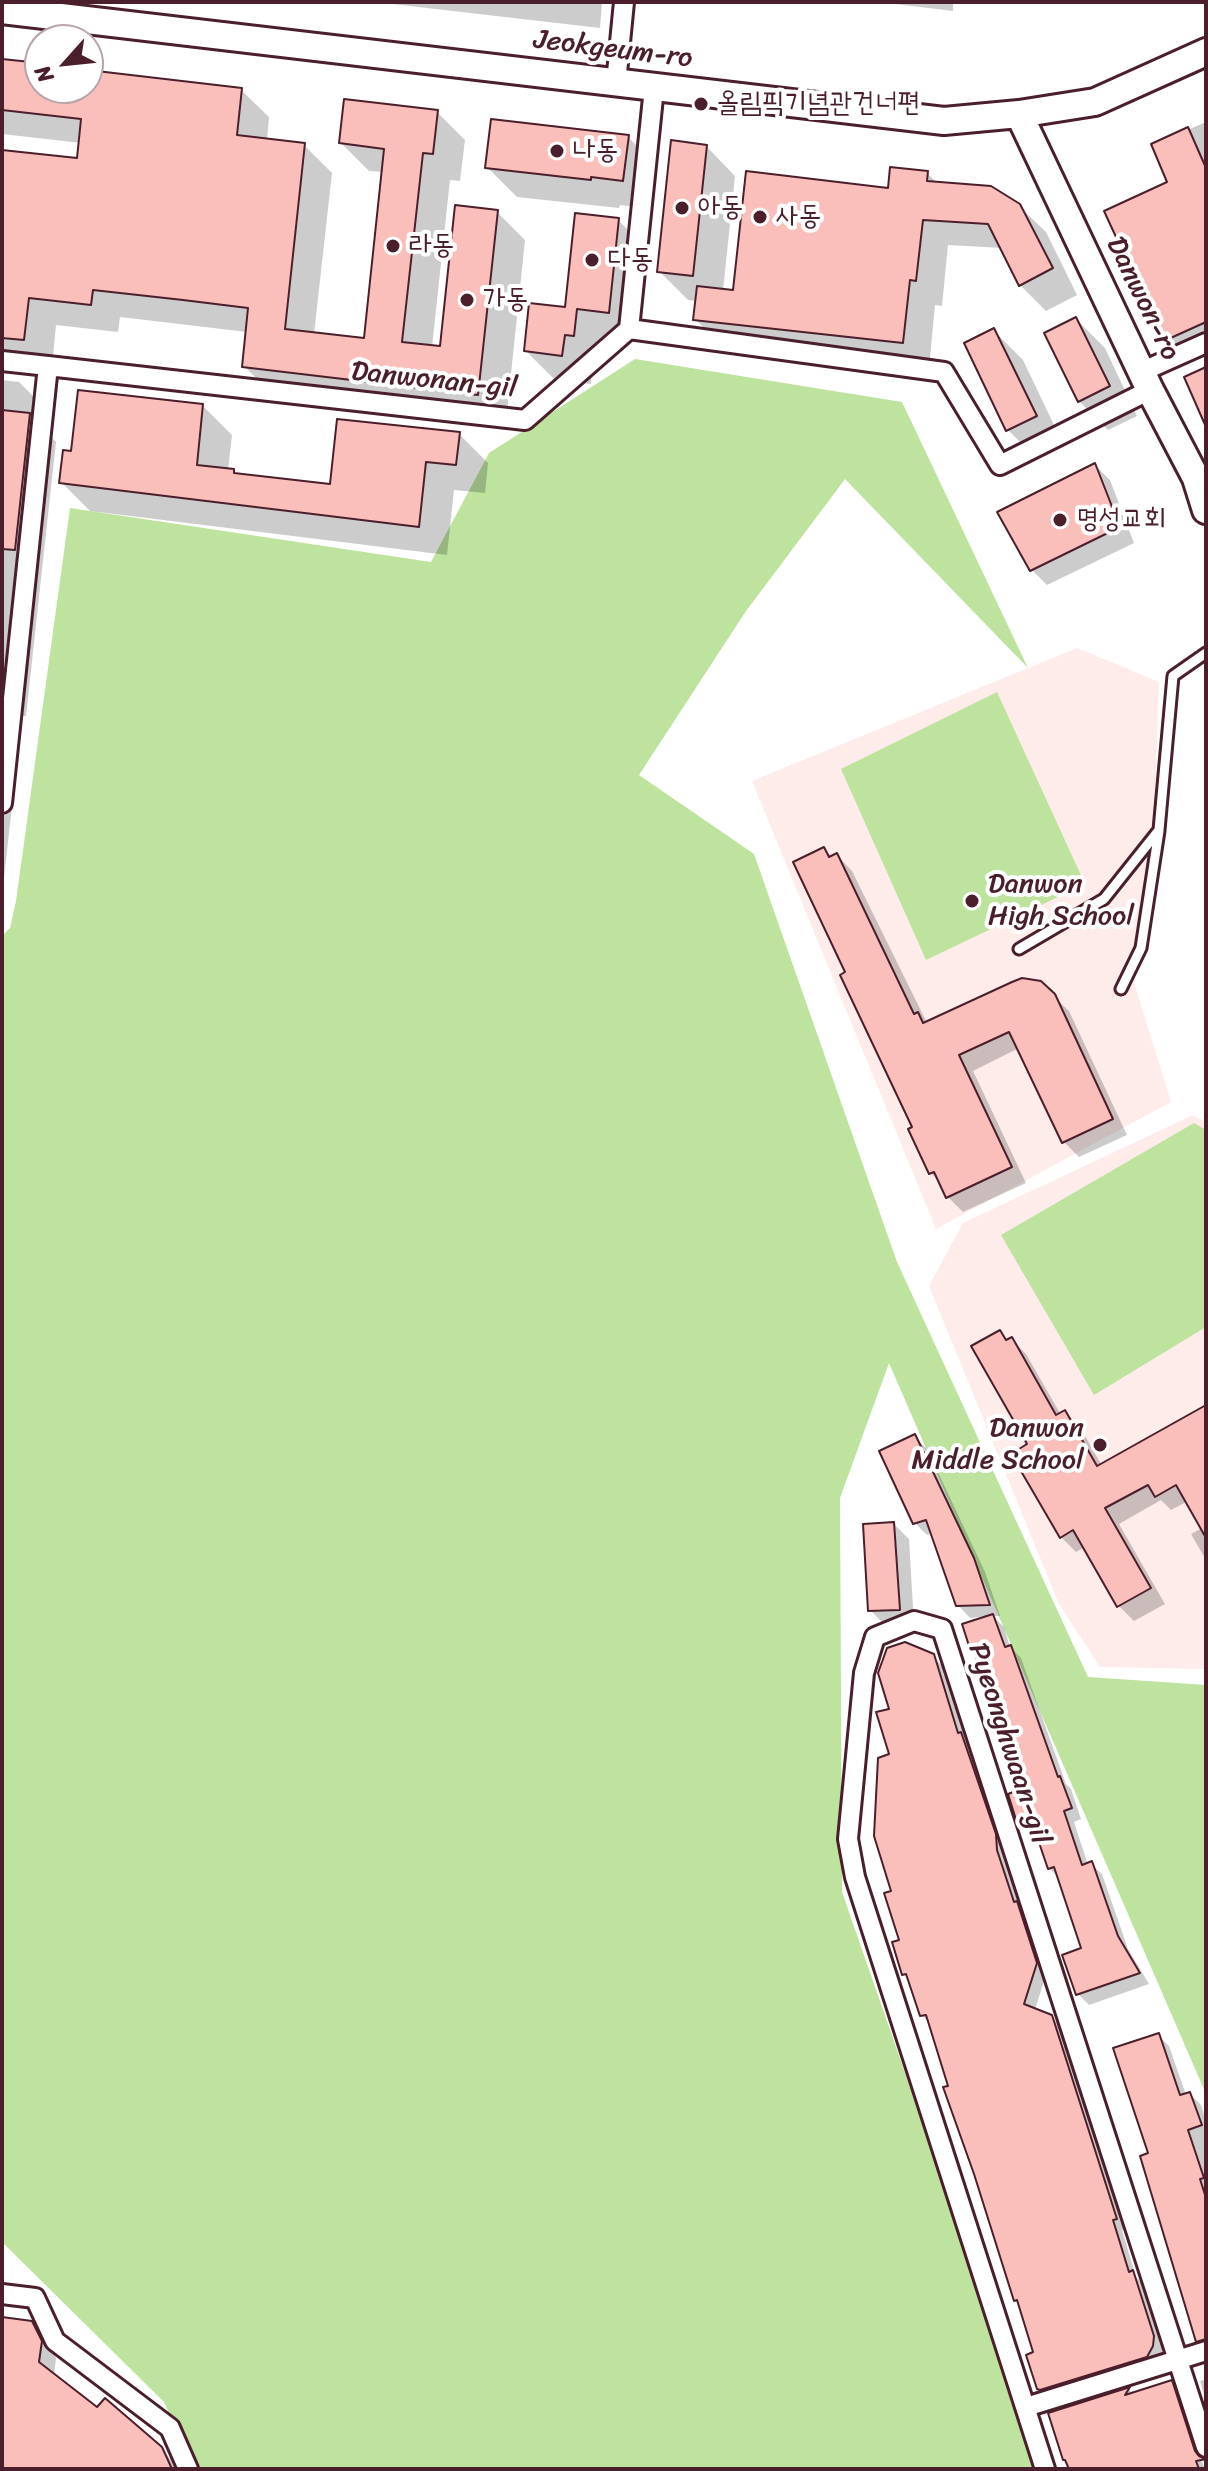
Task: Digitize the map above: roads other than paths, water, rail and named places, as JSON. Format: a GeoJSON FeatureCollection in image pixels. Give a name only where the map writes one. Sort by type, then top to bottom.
{"type":"FeatureCollection","features":[{"type":"Feature","properties":{"kind":"street"},"geometry":{"type":"LineString","coordinates":[[616,83],[624,2]]}},
{"type":"Feature","properties":{"kind":"street","name":"Jeokgeum-ro"},"geometry":{"type":"LineString","coordinates":[[2,10],[944,121],[1019,114],[1095,102],[1206,52]]}},
{"type":"Feature","properties":{"kind":"street"},"geometry":{"type":"LineString","coordinates":[[654,88],[629,329],[944,372],[1000,465],[1206,343]]}},
{"type":"Feature","properties":{"kind":"street","name":"Danwon-ro"},"geometry":{"type":"LineString","coordinates":[[1019,114],[1146,381],[1196,478],[1206,510]]}},
{"type":"Feature","properties":{"kind":"street","name":"Danwonan-gil"},"geometry":{"type":"LineString","coordinates":[[2,361],[525,420],[629,329]]}},
{"type":"Feature","properties":{"kind":"street"},"geometry":{"type":"LineString","coordinates":[[2,803],[48,366]]}},
{"type":"Feature","properties":{"kind":"street","name":"Pyeonghwaan-gil"},"geometry":{"type":"LineString","coordinates":[[1045,2469],[855,1877],[848,1839],[864,1673],[875,1637],[914,1621],[942,1629],[1206,2447]]}},
{"type":"Feature","properties":{"kind":"street"},"geometry":{"type":"LineString","coordinates":[[2,2294],[35,2298],[55,2341],[170,2428],[188,2469]]}},
{"type":"Feature","properties":{"kind":"street"},"geometry":{"type":"LineString","coordinates":[[1026,2407],[1206,2351]]}},
{"type":"Feature","properties":{"kind":"lane"},"geometry":{"type":"LineString","coordinates":[[1121,989],[1141,948],[1159,830],[1173,676],[1206,653]]}},
{"type":"Feature","properties":{"kind":"lane"},"geometry":{"type":"LineString","coordinates":[[1019,949],[1104,899],[1159,830]]}},
{"type":"Feature","properties":{"kind":"place","name":"올림픽기념관건너편"},"geometry":{"type":"Point","coordinates":[701,104]}},
{"type":"Feature","properties":{"kind":"place","name":"나동"},"geometry":{"type":"Point","coordinates":[557,151]}},
{"type":"Feature","properties":{"kind":"place","name":"아동"},"geometry":{"type":"Point","coordinates":[682,208]}},
{"type":"Feature","properties":{"kind":"place","name":"사동"},"geometry":{"type":"Point","coordinates":[760,217]}},
{"type":"Feature","properties":{"kind":"place","name":"라동"},"geometry":{"type":"Point","coordinates":[393,246]}},
{"type":"Feature","properties":{"kind":"place","name":"다동"},"geometry":{"type":"Point","coordinates":[592,260]}},
{"type":"Feature","properties":{"kind":"place","name":"가동"},"geometry":{"type":"Point","coordinates":[467,300]}},
{"type":"Feature","properties":{"kind":"place","name":"명성교회"},"geometry":{"type":"Point","coordinates":[1060,520]}},
{"type":"Feature","properties":{"kind":"place","name":"Danwon High School"},"geometry":{"type":"Point","coordinates":[972,901]}},
{"type":"Feature","properties":{"kind":"place","name":"Danwon Middle School"},"geometry":{"type":"Point","coordinates":[1100,1445]}}]}
